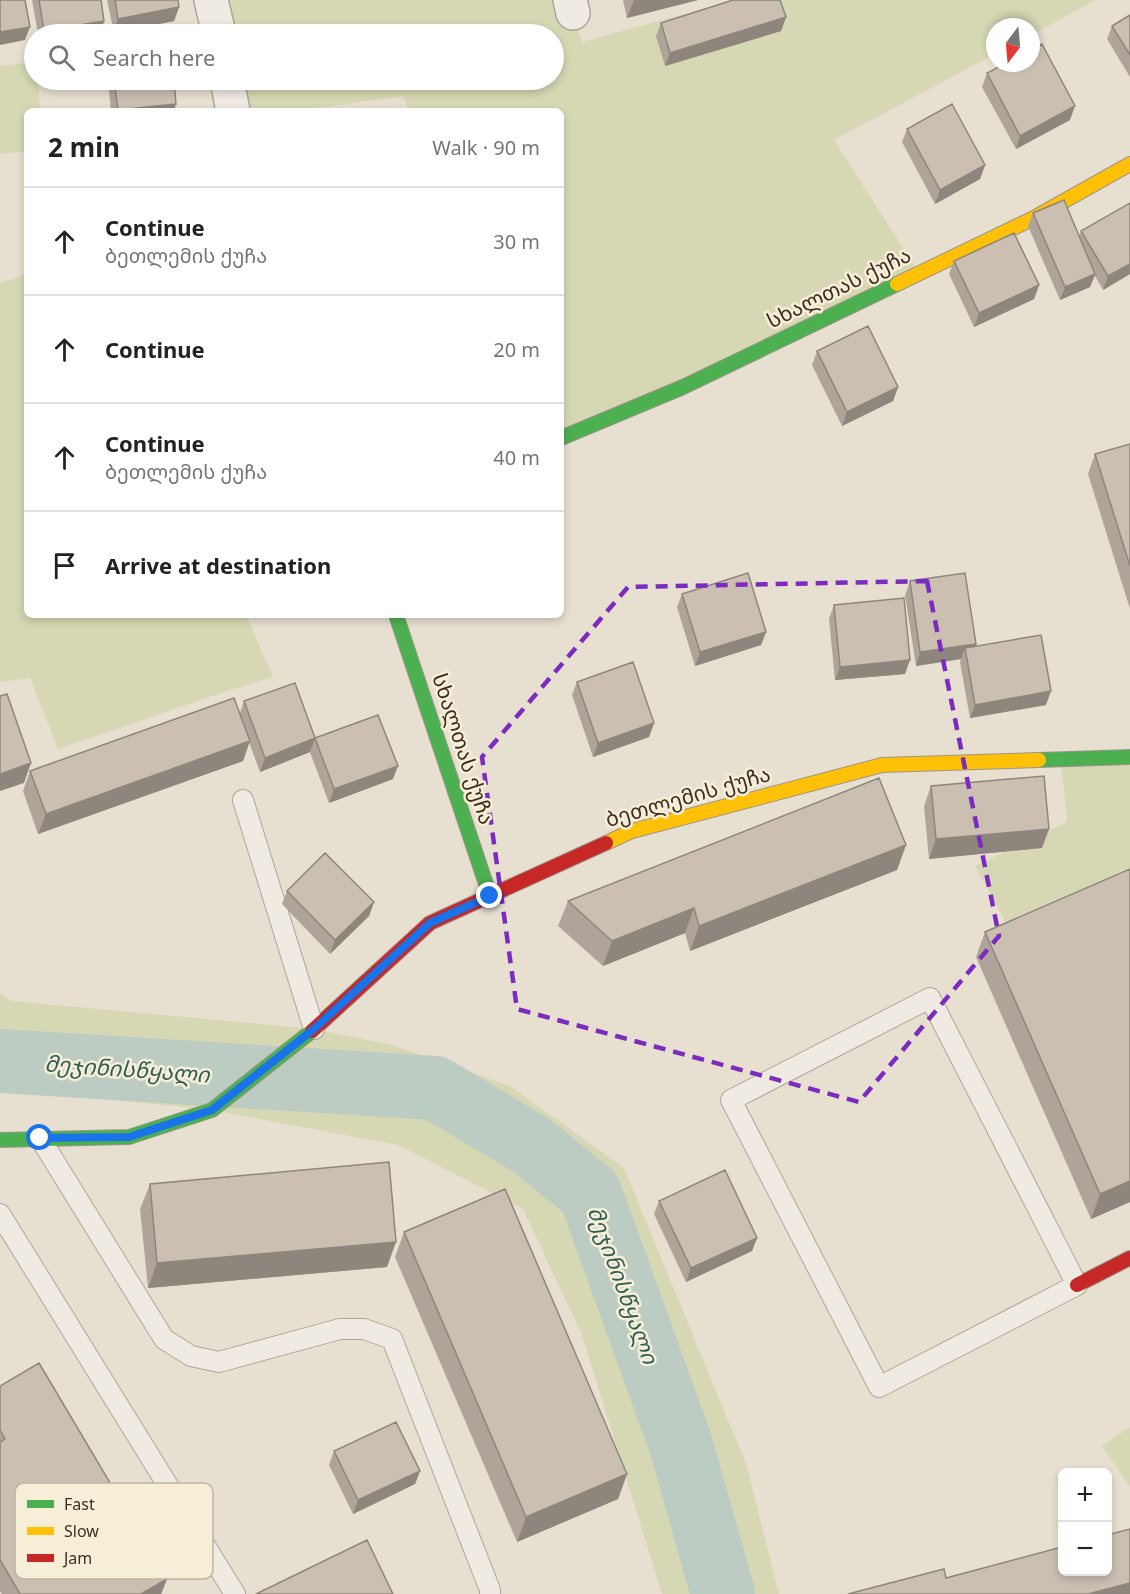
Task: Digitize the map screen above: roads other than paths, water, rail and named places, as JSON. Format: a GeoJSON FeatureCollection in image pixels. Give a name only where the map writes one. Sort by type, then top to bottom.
{"type":"FeatureCollection","features":[{"type":"Feature","properties":{"kind":"street"},"geometry":{"type":"LineString","coordinates":[[211,0],[217,24]]}},
{"type":"Feature","properties":{"kind":"street"},"geometry":{"type":"LineString","coordinates":[[229,90],[232,108]]}},
{"type":"Feature","properties":{"kind":"street","name":"სხალთას ქუჩა"},"geometry":{"type":"LineString","coordinates":[[564,437],[683,387],[1032,219],[1130,164]]}},
{"type":"Feature","properties":{"kind":"street","name":"სხალთას ქუჩა"},"geometry":{"type":"LineString","coordinates":[[397,618],[490,896]]}},
{"type":"Feature","properties":{"kind":"street","name":"ბეთლემის ქუჩა"},"geometry":{"type":"LineString","coordinates":[[40,1138],[129,1137],[212,1110],[314,1029],[430,923],[632,831],[882,765],[1130,757]]}},
{"type":"Feature","properties":{"kind":"street"},"geometry":{"type":"LineString","coordinates":[[0,1140],[40,1138]]}},
{"type":"Feature","properties":{"kind":"street"},"geometry":{"type":"LineString","coordinates":[[1077,1286],[1130,1258]]}},
{"type":"Feature","properties":{"kind":"lane"},"geometry":{"type":"LineString","coordinates":[[243,800],[314,1029]]}},
{"type":"Feature","properties":{"kind":"lane"},"geometry":{"type":"LineString","coordinates":[[930,998],[1077,1286],[879,1387],[731,1100],[930,998]]}},
{"type":"Feature","properties":{"kind":"lane"},"geometry":{"type":"LineString","coordinates":[[40,1138],[164,1339],[191,1356],[219,1362],[340,1329],[364,1329],[392,1338],[490,1594]]}},
{"type":"Feature","properties":{"kind":"lane"},"geometry":{"type":"LineString","coordinates":[[0,1214],[166,1483]]}},
{"type":"Feature","properties":{"kind":"lane"},"geometry":{"type":"LineString","coordinates":[[213,1558],[235,1594]]}},
{"type":"Feature","properties":{"kind":"waterway","name":"მეჯინისწყალი"},"geometry":{"type":"LineString","coordinates":[[0,1061],[435,1088],[531,1145],[590,1193],[681,1445],[723,1594]]}}]}
